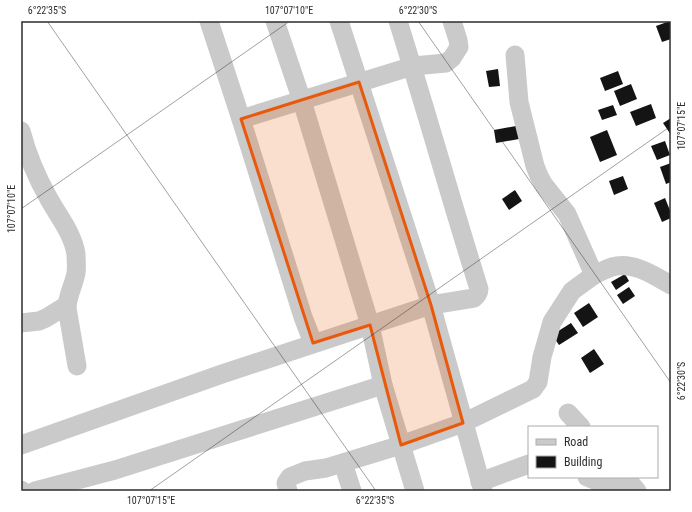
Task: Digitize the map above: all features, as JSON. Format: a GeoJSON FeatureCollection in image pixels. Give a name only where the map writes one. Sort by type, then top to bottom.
{"type":"FeatureCollection","features":[{"type":"Feature","properties":{"kind":"street"},"geometry":{"type":"LineString","coordinates":[[209,21],[303,317],[313,344]]}},
{"type":"Feature","properties":{"kind":"street"},"geometry":{"type":"LineString","coordinates":[[274,21],[302,101],[370,325],[383,385],[416,491]]}},
{"type":"Feature","properties":{"kind":"street"},"geometry":{"type":"LineString","coordinates":[[339,21],[431,304],[481,486],[528,464]]}},
{"type":"Feature","properties":{"kind":"street"},"geometry":{"type":"LineString","coordinates":[[21,445],[222,374],[431,304],[474,298],[479,293],[398,21]]}},
{"type":"Feature","properties":{"kind":"street"},"geometry":{"type":"LineString","coordinates":[[241,119],[412,66],[446,63],[452,58],[459,47],[452,21]]}},
{"type":"Feature","properties":{"kind":"street"},"geometry":{"type":"LineString","coordinates":[[515,55],[519,102],[535,166],[544,185],[567,214],[594,275]]}},
{"type":"Feature","properties":{"kind":"street"},"geometry":{"type":"LineString","coordinates":[[21,131],[35,169],[49,199],[72,240],[76,254],[76,272],[67,305],[77,366]]}},
{"type":"Feature","properties":{"kind":"street"},"geometry":{"type":"LineString","coordinates":[[288,491],[286,483],[290,477],[305,471],[326,468],[401,445],[463,423],[533,390],[538,382],[542,357],[552,322],[572,292],[594,275],[613,267],[628,266],[644,270],[671,285]]}},
{"type":"Feature","properties":{"kind":"street"},"geometry":{"type":"LineString","coordinates":[[21,323],[39,321],[67,305]]}},
{"type":"Feature","properties":{"kind":"street"},"geometry":{"type":"LineString","coordinates":[[35,491],[114,470],[383,385]]}},
{"type":"Feature","properties":{"kind":"street"},"geometry":{"type":"LineString","coordinates":[[343,463],[352,491]]}},
{"type":"Feature","properties":{"kind":"street"},"geometry":{"type":"LineString","coordinates":[[589,478],[621,491]]}},
{"type":"Feature","properties":{"kind":"street"},"geometry":{"type":"LineString","coordinates":[[626,478],[637,491]]}},
{"type":"Feature","properties":{"kind":"highlighted area"},"geometry":{"type":"Polygon","coordinates":[[[359,82],[431,305],[463,423],[401,445],[370,325],[313,343],[241,119],[359,82]]]}},
{"type":"Feature","properties":{"kind":"building"},"geometry":{"type":"Polygon","coordinates":[[[670,21],[671,39],[662,42],[656,26],[670,21]]]}},
{"type":"Feature","properties":{"kind":"building"},"geometry":{"type":"Polygon","coordinates":[[[498,69],[500,86],[489,87],[486,71],[498,69]]]}},
{"type":"Feature","properties":{"kind":"building"},"geometry":{"type":"Polygon","coordinates":[[[618,71],[623,84],[605,91],[600,78],[618,71]]]}},
{"type":"Feature","properties":{"kind":"building"},"geometry":{"type":"Polygon","coordinates":[[[631,84],[637,99],[620,106],[614,91],[631,84]]]}},
{"type":"Feature","properties":{"kind":"building"},"geometry":{"type":"Polygon","coordinates":[[[651,104],[656,118],[636,126],[630,112],[651,104]]]}},
{"type":"Feature","properties":{"kind":"building"},"geometry":{"type":"Polygon","coordinates":[[[613,105],[617,115],[602,120],[598,110],[613,105]]]}},
{"type":"Feature","properties":{"kind":"building"},"geometry":{"type":"Polygon","coordinates":[[[671,118],[671,135],[663,123],[671,118]]]}},
{"type":"Feature","properties":{"kind":"building"},"geometry":{"type":"Polygon","coordinates":[[[516,126],[519,139],[496,143],[494,130],[516,126]]]}},
{"type":"Feature","properties":{"kind":"building"},"geometry":{"type":"Polygon","coordinates":[[[607,130],[617,155],[600,162],[590,137],[607,130]]]}},
{"type":"Feature","properties":{"kind":"building"},"geometry":{"type":"Polygon","coordinates":[[[665,141],[670,155],[657,160],[651,146],[665,141]]]}},
{"type":"Feature","properties":{"kind":"building"},"geometry":{"type":"Polygon","coordinates":[[[671,163],[671,182],[666,184],[660,167],[671,163]]]}},
{"type":"Feature","properties":{"kind":"building"},"geometry":{"type":"Polygon","coordinates":[[[623,176],[628,189],[614,195],[609,181],[623,176]]]}},
{"type":"Feature","properties":{"kind":"building"},"geometry":{"type":"Polygon","coordinates":[[[515,190],[522,201],[509,210],[502,199],[515,190]]]}},
{"type":"Feature","properties":{"kind":"building"},"geometry":{"type":"Polygon","coordinates":[[[665,198],[671,213],[671,218],[662,222],[654,203],[665,198]]]}},
{"type":"Feature","properties":{"kind":"building"},"geometry":{"type":"Polygon","coordinates":[[[625,274],[629,281],[616,290],[611,282],[625,274]]]}},
{"type":"Feature","properties":{"kind":"building"},"geometry":{"type":"Polygon","coordinates":[[[629,287],[635,296],[623,304],[617,295],[629,287]]]}},
{"type":"Feature","properties":{"kind":"building"},"geometry":{"type":"Polygon","coordinates":[[[589,303],[598,317],[583,327],[574,313],[589,303]]]}},
{"type":"Feature","properties":{"kind":"building"},"geometry":{"type":"Polygon","coordinates":[[[571,323],[578,333],[559,345],[552,335],[571,323]]]}},
{"type":"Feature","properties":{"kind":"building"},"geometry":{"type":"Polygon","coordinates":[[[594,349],[604,364],[590,373],[581,358],[594,349]]]}}]}
